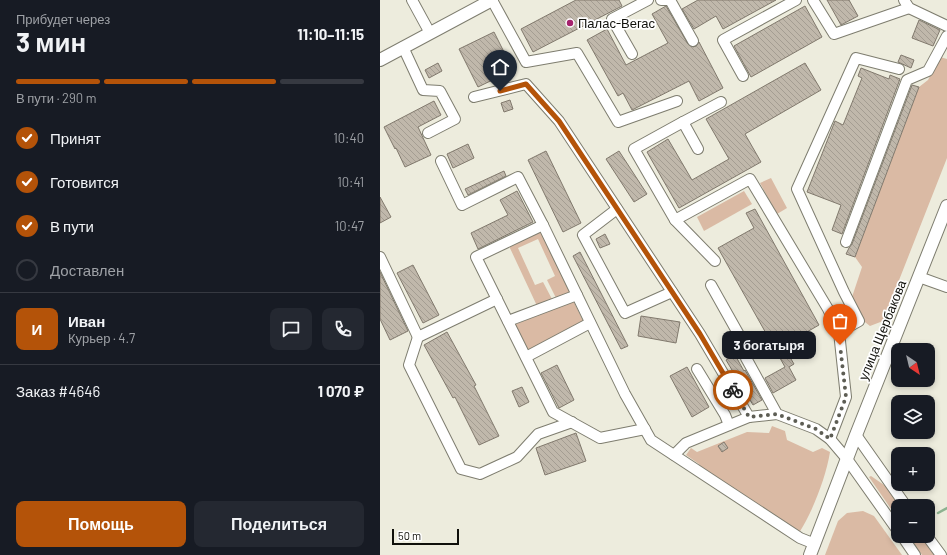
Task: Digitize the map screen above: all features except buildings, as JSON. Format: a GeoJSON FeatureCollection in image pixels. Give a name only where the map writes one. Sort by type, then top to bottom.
{"type":"FeatureCollection","features":[{"type":"Feature","properties":{"kind":"main road"},"geometry":{"type":"LineString","coordinates":[[380,60],[492,0]]}},
{"type":"Feature","properties":{"kind":"main road","name":"улица Щербакова"},"geometry":{"type":"LineString","coordinates":[[812,549],[919,276],[946,212]]}},
{"type":"Feature","properties":{"kind":"street"},"geometry":{"type":"LineString","coordinates":[[412,0],[430,33]]}},
{"type":"Feature","properties":{"kind":"street"},"geometry":{"type":"LineString","coordinates":[[492,0],[526,62],[577,53],[618,122],[677,102]]}},
{"type":"Feature","properties":{"kind":"street"},"geometry":{"type":"LineString","coordinates":[[632,54],[612,19],[648,0]]}},
{"type":"Feature","properties":{"kind":"street"},"geometry":{"type":"LineString","coordinates":[[661,0],[670,0],[693,41]]}},
{"type":"Feature","properties":{"kind":"street"},"geometry":{"type":"LineString","coordinates":[[743,76],[723,40],[796,0]]}},
{"type":"Feature","properties":{"kind":"street"},"geometry":{"type":"LineString","coordinates":[[813,0],[834,34],[907,4],[947,26]]}},
{"type":"Feature","properties":{"kind":"street"},"geometry":{"type":"LineString","coordinates":[[846,242],[907,80],[928,71],[947,36]]}},
{"type":"Feature","properties":{"kind":"street"},"geometry":{"type":"LineString","coordinates":[[403,47],[422,90],[440,91],[455,118],[428,133]]}},
{"type":"Feature","properties":{"kind":"street"},"geometry":{"type":"LineString","coordinates":[[839,332],[859,321],[844,292],[797,189],[856,58],[899,69]]}},
{"type":"Feature","properties":{"kind":"street"},"geometry":{"type":"LineString","coordinates":[[474,98],[526,84],[559,121],[700,334],[749,417]]}},
{"type":"Feature","properties":{"kind":"street"},"geometry":{"type":"LineString","coordinates":[[715,261],[676,220],[634,149],[721,102]]}},
{"type":"Feature","properties":{"kind":"street"},"geometry":{"type":"LineString","coordinates":[[683,122],[698,149]]}},
{"type":"Feature","properties":{"kind":"street"},"geometry":{"type":"LineString","coordinates":[[441,161],[462,205],[518,177],[625,394],[652,440],[800,538],[812,549]]}},
{"type":"Feature","properties":{"kind":"street"},"geometry":{"type":"LineString","coordinates":[[676,220],[750,179],[828,309],[839,332],[846,397],[830,439]]}},
{"type":"Feature","properties":{"kind":"street"},"geometry":{"type":"LineString","coordinates":[[617,209],[583,235],[626,313],[672,292]]}},
{"type":"Feature","properties":{"kind":"street"},"geometry":{"type":"LineString","coordinates":[[543,225],[476,257],[526,358],[553,412],[600,438],[645,429]]}},
{"type":"Feature","properties":{"kind":"street"},"geometry":{"type":"LineString","coordinates":[[380,257],[418,337],[409,364],[461,469],[480,474],[517,457],[538,434],[572,422]]}},
{"type":"Feature","properties":{"kind":"street"},"geometry":{"type":"LineString","coordinates":[[919,276],[947,287]]}},
{"type":"Feature","properties":{"kind":"street"},"geometry":{"type":"LineString","coordinates":[[711,285],[743,342],[746,358],[777,414]]}},
{"type":"Feature","properties":{"kind":"street"},"geometry":{"type":"LineString","coordinates":[[508,321],[577,294]]}},
{"type":"Feature","properties":{"kind":"street"},"geometry":{"type":"LineString","coordinates":[[418,337],[497,299]]}},
{"type":"Feature","properties":{"kind":"street"},"geometry":{"type":"LineString","coordinates":[[526,358],[590,323]]}},
{"type":"Feature","properties":{"kind":"street"},"geometry":{"type":"LineString","coordinates":[[697,369],[725,415],[729,425]]}},
{"type":"Feature","properties":{"kind":"street"},"geometry":{"type":"LineString","coordinates":[[674,455],[686,443],[749,417],[777,414],[816,429],[830,439],[847,459],[891,521]]}},
{"type":"Feature","properties":{"kind":"street"},"geometry":{"type":"LineString","coordinates":[[856,435],[901,499]]}},
{"type":"Feature","properties":{"kind":"street"},"geometry":{"type":"LineString","coordinates":[[907,543],[915,555]]}},
{"type":"Feature","properties":{"kind":"street"},"geometry":{"type":"LineString","coordinates":[[932,543],[941,555]]}},
{"type":"Feature","properties":{"kind":"shaded area"},"geometry":{"type":"Polygon","coordinates":[[[940,57],[947,59],[947,158],[883,321],[870,326],[856,315],[852,297],[862,267],[855,257],[919,87],[928,80],[940,57]]]}},
{"type":"Feature","properties":{"kind":"shaded area"},"geometry":{"type":"Polygon","coordinates":[[[771,178],[787,208],[777,214],[760,183],[771,178]]]}},
{"type":"Feature","properties":{"kind":"shaded area"},"geometry":{"type":"Polygon","coordinates":[[[744,191],[752,204],[704,231],[697,217],[744,191]]]}},
{"type":"Feature","properties":{"kind":"shaded area"},"geometry":{"type":"Polygon","coordinates":[[[541,231],[570,293],[557,300],[547,280],[555,276],[538,239],[518,248],[535,285],[543,282],[553,301],[538,308],[509,246],[541,231]]]}},
{"type":"Feature","properties":{"kind":"shaded area"},"geometry":{"type":"Polygon","coordinates":[[[573,300],[584,323],[527,353],[514,325],[573,300]]]}},
{"type":"Feature","properties":{"kind":"shaded area"},"geometry":{"type":"Polygon","coordinates":[[[772,426],[785,431],[787,440],[813,452],[822,448],[830,452],[818,494],[799,533],[700,468],[699,464],[686,455],[691,448],[697,452],[747,432],[769,433],[772,426]]]}},
{"type":"Feature","properties":{"kind":"shaded area"},"geometry":{"type":"Polygon","coordinates":[[[871,476],[887,487],[895,499],[891,499],[891,509],[869,477],[871,476]]]}},
{"type":"Feature","properties":{"kind":"shaded area"},"geometry":{"type":"Polygon","coordinates":[[[863,511],[874,516],[891,540],[891,543],[893,543],[902,555],[825,555],[838,521],[847,513],[863,511]]]}},
{"type":"Feature","properties":{"kind":"shaded area"},"geometry":{"type":"Polygon","coordinates":[[[914,543],[926,543],[934,555],[922,555],[914,543]]]}},
{"type":"Feature","properties":{"kind":"waterway"},"geometry":{"type":"LineString","coordinates":[[938,513],[947,508]]}},
{"type":"Feature","properties":{"kind":"way so far"},"geometry":{"type":"LineString","coordinates":[[733,390],[749,417],[777,414],[816,429],[830,439],[846,397],[840,345]]}},
{"type":"Feature","properties":{"kind":"place","name":"Палас-Вегас"},"geometry":{"type":"Point","coordinates":[570,23]}},
{"type":"Feature","properties":{"kind":"place","name":"3 богатыря"},"geometry":{"type":"Point","coordinates":[840,345]}},
{"type":"Feature","properties":{"kind":"route"},"geometry":{"type":"LineString","coordinates":[[500,91],[526,84],[559,121],[700,334],[733,390]]}}]}
